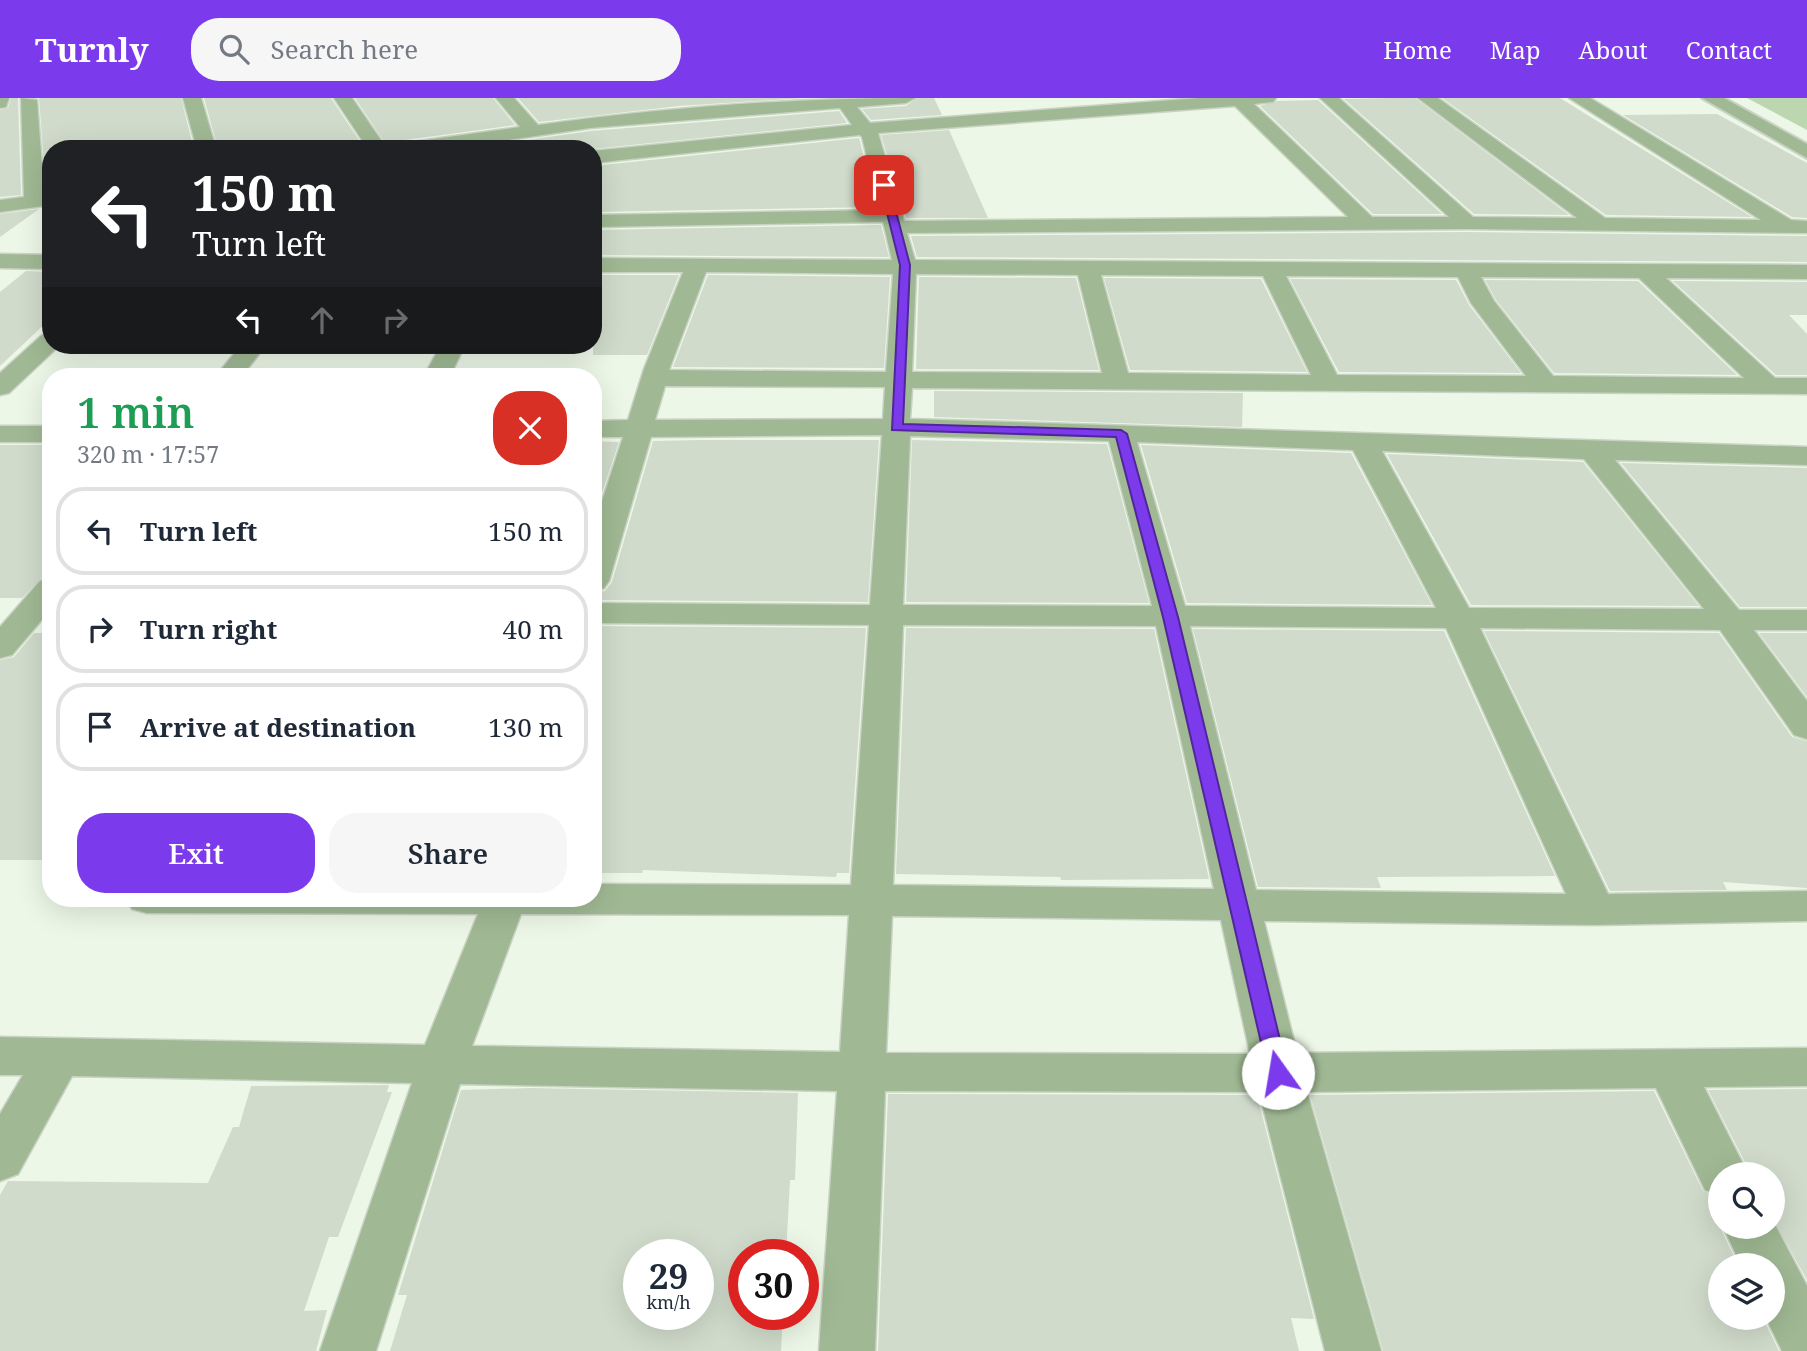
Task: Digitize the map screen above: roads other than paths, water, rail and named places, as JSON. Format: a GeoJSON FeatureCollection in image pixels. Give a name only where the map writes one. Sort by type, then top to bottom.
{"type":"FeatureCollection","features":[{"type":"Feature","properties":{"kind":"street"},"geometry":{"type":"LineString","coordinates":[[192,98],[204,140]]}},
{"type":"Feature","properties":{"kind":"street"},"geometry":{"type":"LineString","coordinates":[[343,98],[372,140]]}},
{"type":"Feature","properties":{"kind":"street"},"geometry":{"type":"LineString","coordinates":[[505,98],[533,131]]}},
{"type":"Feature","properties":{"kind":"street"},"geometry":{"type":"LineString","coordinates":[[670,98],[679,116]]}},
{"type":"Feature","properties":{"kind":"street"},"geometry":{"type":"LineString","coordinates":[[469,140],[679,116],[906,98]]}},
{"type":"Feature","properties":{"kind":"street"},"geometry":{"type":"LineString","coordinates":[[602,156],[865,129],[1266,98]]}},
{"type":"Feature","properties":{"kind":"street"},"geometry":{"type":"LineString","coordinates":[[1329,98],[1468,223]]}},
{"type":"Feature","properties":{"kind":"street"},"geometry":{"type":"LineString","coordinates":[[1427,98],[1602,226]]}},
{"type":"Feature","properties":{"kind":"street"},"geometry":{"type":"LineString","coordinates":[[1578,98],[1797,227]]}},
{"type":"Feature","properties":{"kind":"street"},"geometry":{"type":"LineString","coordinates":[[1711,98],[1807,152]]}},
{"type":"Feature","properties":{"kind":"street"},"geometry":{"type":"LineString","coordinates":[[1747,98],[1807,130]]}},
{"type":"Feature","properties":{"kind":"street"},"geometry":{"type":"LineString","coordinates":[[0,101],[35,99]]}},
{"type":"Feature","properties":{"kind":"street"},"geometry":{"type":"LineString","coordinates":[[0,206],[42,200],[20,127],[35,99]]}},
{"type":"Feature","properties":{"kind":"street"},"geometry":{"type":"LineString","coordinates":[[1239,100],[1367,223]]}},
{"type":"Feature","properties":{"kind":"street"},"geometry":{"type":"LineString","coordinates":[[843,101],[871,137],[905,265],[847,1351]]}},
{"type":"Feature","properties":{"kind":"street"},"geometry":{"type":"LineString","coordinates":[[602,221],[1468,223],[1797,227]]}},
{"type":"Feature","properties":{"kind":"street"},"geometry":{"type":"LineString","coordinates":[[0,261],[42,262]]}},
{"type":"Feature","properties":{"kind":"street"},"geometry":{"type":"LineString","coordinates":[[602,265],[1807,272]]}},
{"type":"Feature","properties":{"kind":"street"},"geometry":{"type":"LineString","coordinates":[[602,551],[654,378],[697,265]]}},
{"type":"Feature","properties":{"kind":"street"},"geometry":{"type":"LineString","coordinates":[[1087,266],[1118,383]]}},
{"type":"Feature","properties":{"kind":"street"},"geometry":{"type":"LineString","coordinates":[[1271,268],[1328,382]]}},
{"type":"Feature","properties":{"kind":"street"},"geometry":{"type":"LineString","coordinates":[[1465,269],[1483,303],[1547,386]]}},
{"type":"Feature","properties":{"kind":"street"},"geometry":{"type":"LineString","coordinates":[[1645,271],[1768,386]]}},
{"type":"Feature","properties":{"kind":"street"},"geometry":{"type":"LineString","coordinates":[[0,387],[42,348]]}},
{"type":"Feature","properties":{"kind":"street"},"geometry":{"type":"LineString","coordinates":[[235,368],[247,354]]}},
{"type":"Feature","properties":{"kind":"street"},"geometry":{"type":"LineString","coordinates":[[654,378],[1807,386]]}},
{"type":"Feature","properties":{"kind":"street"},"geometry":{"type":"LineString","coordinates":[[602,429],[897,427],[1362,441],[1594,453],[1807,456]]}},
{"type":"Feature","properties":{"kind":"street"},"geometry":{"type":"LineString","coordinates":[[0,434],[42,434]]}},
{"type":"Feature","properties":{"kind":"street"},"geometry":{"type":"LineString","coordinates":[[1121,434],[1171,617],[1278,1073],[1353,1351]]}},
{"type":"Feature","properties":{"kind":"street"},"geometry":{"type":"LineString","coordinates":[[1362,441],[1458,618],[1594,910]]}},
{"type":"Feature","properties":{"kind":"street"},"geometry":{"type":"LineString","coordinates":[[1594,453],[1730,620],[1807,727]]}},
{"type":"Feature","properties":{"kind":"street"},"geometry":{"type":"LineString","coordinates":[[0,648],[33,604]]}},
{"type":"Feature","properties":{"kind":"street"},"geometry":{"type":"LineString","coordinates":[[602,613],[1807,620]]}},
{"type":"Feature","properties":{"kind":"street"},"geometry":{"type":"LineString","coordinates":[[602,899],[1594,910],[1807,906]]}},
{"type":"Feature","properties":{"kind":"street"},"geometry":{"type":"LineString","coordinates":[[348,1351],[441,1066],[502,907]]}},
{"type":"Feature","properties":{"kind":"street"},"geometry":{"type":"LineString","coordinates":[[0,1056],[862,1072],[1278,1073],[1807,1067]]}},
{"type":"Feature","properties":{"kind":"street"},"geometry":{"type":"LineString","coordinates":[[0,1159],[58,1058]]}},
{"type":"Feature","properties":{"kind":"street"},"geometry":{"type":"LineString","coordinates":[[1671,1069],[1717,1162]]}},
{"type":"Feature","properties":{"kind":"street"},"geometry":{"type":"LineString","coordinates":[[1785,1298],[1807,1343]]}}]}
